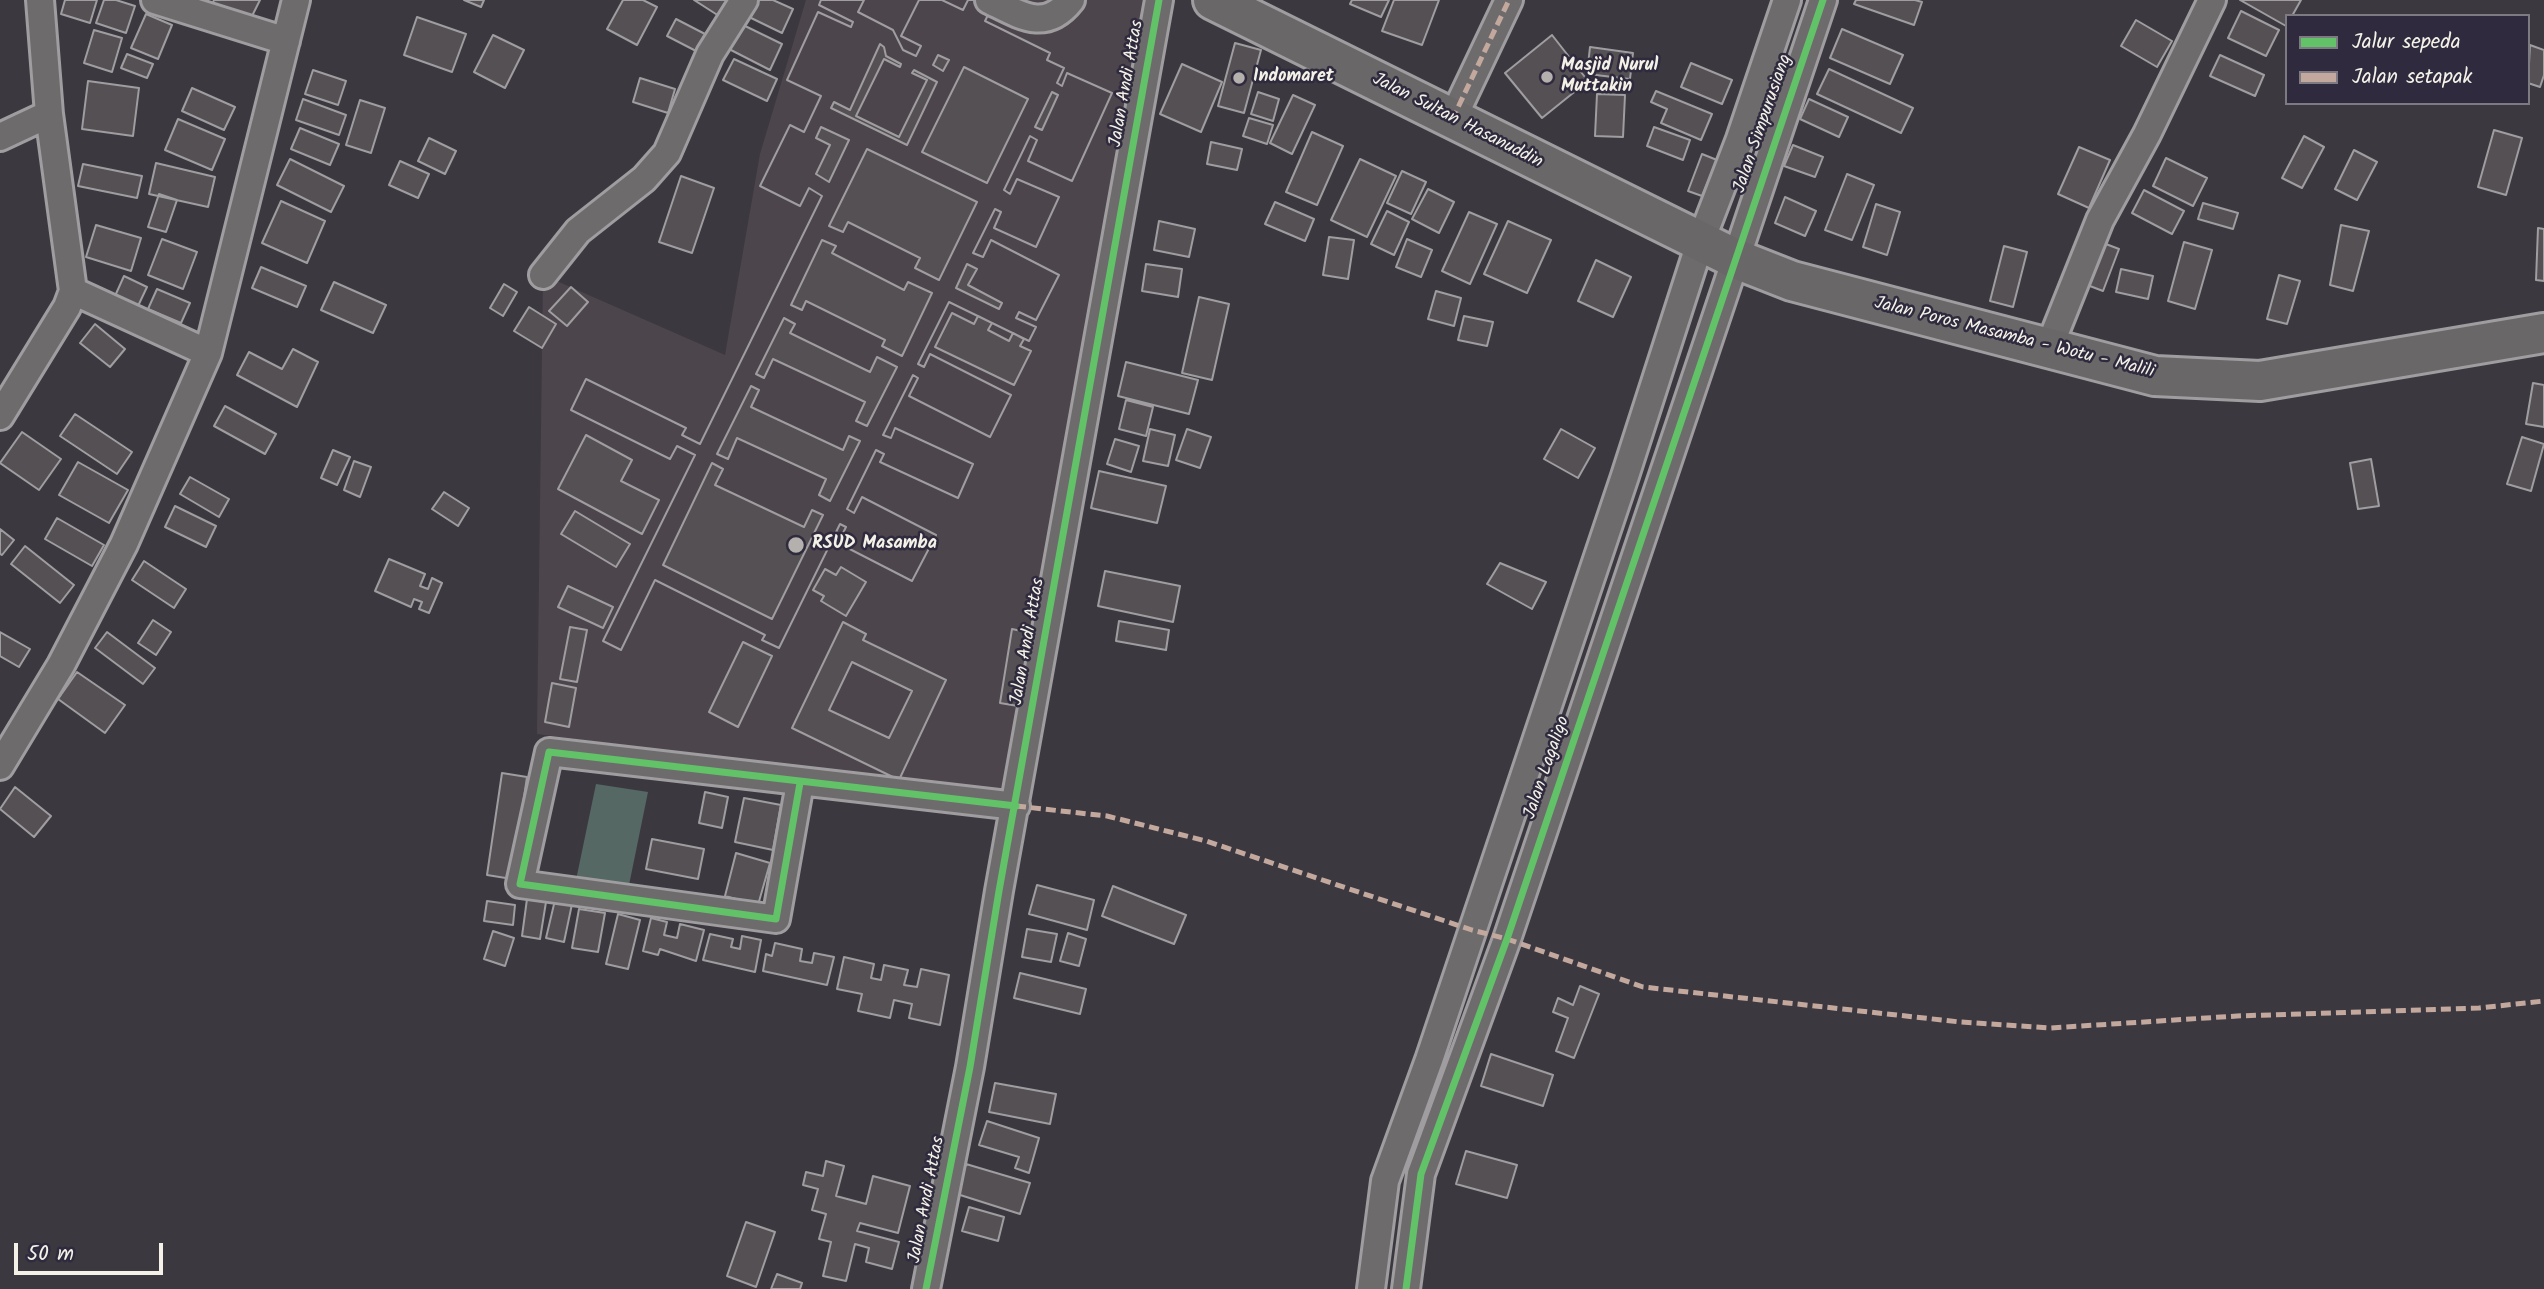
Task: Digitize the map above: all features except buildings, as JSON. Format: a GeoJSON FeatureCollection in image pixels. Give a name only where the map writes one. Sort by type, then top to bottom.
{"type":"FeatureCollection","features":[{"type":"Feature","properties":{"kind":"highway","name":"Jalan Sultan Hasanuddin"},"geometry":{"type":"LineString","coordinates":[[1213,0],[1700,243]]}},
{"type":"Feature","properties":{"kind":"highway","name":"Jalan Poros Masamba - Wotu - Malili"},"geometry":{"type":"LineString","coordinates":[[1700,243],[1792,281],[2155,376],[2260,381],[2544,332]]}},
{"type":"Feature","properties":{"kind":"street"},"geometry":{"type":"LineString","coordinates":[[0,416],[67,307],[73,291],[48,114],[40,0]]}},
{"type":"Feature","properties":{"kind":"street"},"geometry":{"type":"LineString","coordinates":[[155,0],[286,41]]}},
{"type":"Feature","properties":{"kind":"street"},"geometry":{"type":"LineString","coordinates":[[0,765],[61,665],[124,544],[208,353],[296,0]]}},
{"type":"Feature","properties":{"kind":"street"},"geometry":{"type":"LineString","coordinates":[[543,275],[578,231],[643,179],[667,153],[710,54],[744,0]]}},
{"type":"Feature","properties":{"kind":"street"},"geometry":{"type":"LineString","coordinates":[[989,0],[1026,17],[1047,20],[1061,12],[1071,0]]}},
{"type":"Feature","properties":{"kind":"street","name":"Jalan Andi Attas"},"geometry":{"type":"LineString","coordinates":[[926,1289],[970,1067],[1159,0]]}},
{"type":"Feature","properties":{"kind":"street"},"geometry":{"type":"LineString","coordinates":[[1452,120],[1508,0]]}},
{"type":"Feature","properties":{"kind":"street","name":"Jalan Simpurusiang"},"geometry":{"type":"LineString","coordinates":[[1700,243],[1740,139],[1787,0]]}},
{"type":"Feature","properties":{"kind":"street","name":"Jalan Simpurusiang"},"geometry":{"type":"LineString","coordinates":[[1736,259],[1823,0]]}},
{"type":"Feature","properties":{"kind":"street"},"geometry":{"type":"LineString","coordinates":[[2048,350],[2101,220],[2147,134],[2212,0]]}},
{"type":"Feature","properties":{"kind":"street"},"geometry":{"type":"LineString","coordinates":[[0,137],[48,114]]}},
{"type":"Feature","properties":{"kind":"street","name":"Jalan Lagaligo"},"geometry":{"type":"LineString","coordinates":[[1371,1289],[1385,1181],[1625,476],[1700,243]]}},
{"type":"Feature","properties":{"kind":"street","name":"Jalan Lagaligo"},"geometry":{"type":"LineString","coordinates":[[1406,1289],[1421,1174],[1507,939],[1736,259]]}},
{"type":"Feature","properties":{"kind":"street"},"geometry":{"type":"LineString","coordinates":[[73,291],[208,353]]}},
{"type":"Feature","properties":{"kind":"street"},"geometry":{"type":"LineString","coordinates":[[800,783],[776,919],[520,884],[548,752],[1016,806]]}},
{"type":"Feature","properties":{"kind":"shaded area","name":"RSUD Masamba"},"geometry":{"type":"Polygon","coordinates":[[[806,0],[1155,0],[1006,795],[537,734],[543,275],[725,355],[760,154],[806,0]]]}},
{"type":"Feature","properties":{"kind":"green space"},"geometry":{"type":"Polygon","coordinates":[[[596,784],[648,792],[628,890],[576,880],[596,784]]]}},
{"type":"Feature","properties":{"kind":"marked path"},"geometry":{"type":"LineString","coordinates":[[1452,120],[1509,0]]}},
{"type":"Feature","properties":{"kind":"marked path"},"geometry":{"type":"LineString","coordinates":[[1016,806],[1107,816],[1206,841],[1472,930],[1507,939],[1643,987],[1960,1022],[2050,1028],[2237,1016],[2479,1008],[2544,1001]]}},
{"type":"Feature","properties":{"kind":"cycle path"},"geometry":{"type":"LineString","coordinates":[[926,1289],[970,1067],[999,891],[1159,0]]}},
{"type":"Feature","properties":{"kind":"cycle path"},"geometry":{"type":"LineString","coordinates":[[1406,1289],[1421,1174],[1507,939],[1823,0]]}},
{"type":"Feature","properties":{"kind":"cycle path"},"geometry":{"type":"LineString","coordinates":[[800,783],[776,919],[520,884],[549,752],[1016,806]]}},
{"type":"Feature","properties":{"kind":"place","name":"Masjid Nurul Muttakin"},"geometry":{"type":"Point","coordinates":[1547,77]}},
{"type":"Feature","properties":{"kind":"place","name":"Indomaret"},"geometry":{"type":"Point","coordinates":[1239,78]}},
{"type":"Feature","properties":{"kind":"place","name":"RSUD Masamba"},"geometry":{"type":"Point","coordinates":[796,545]}}]}
